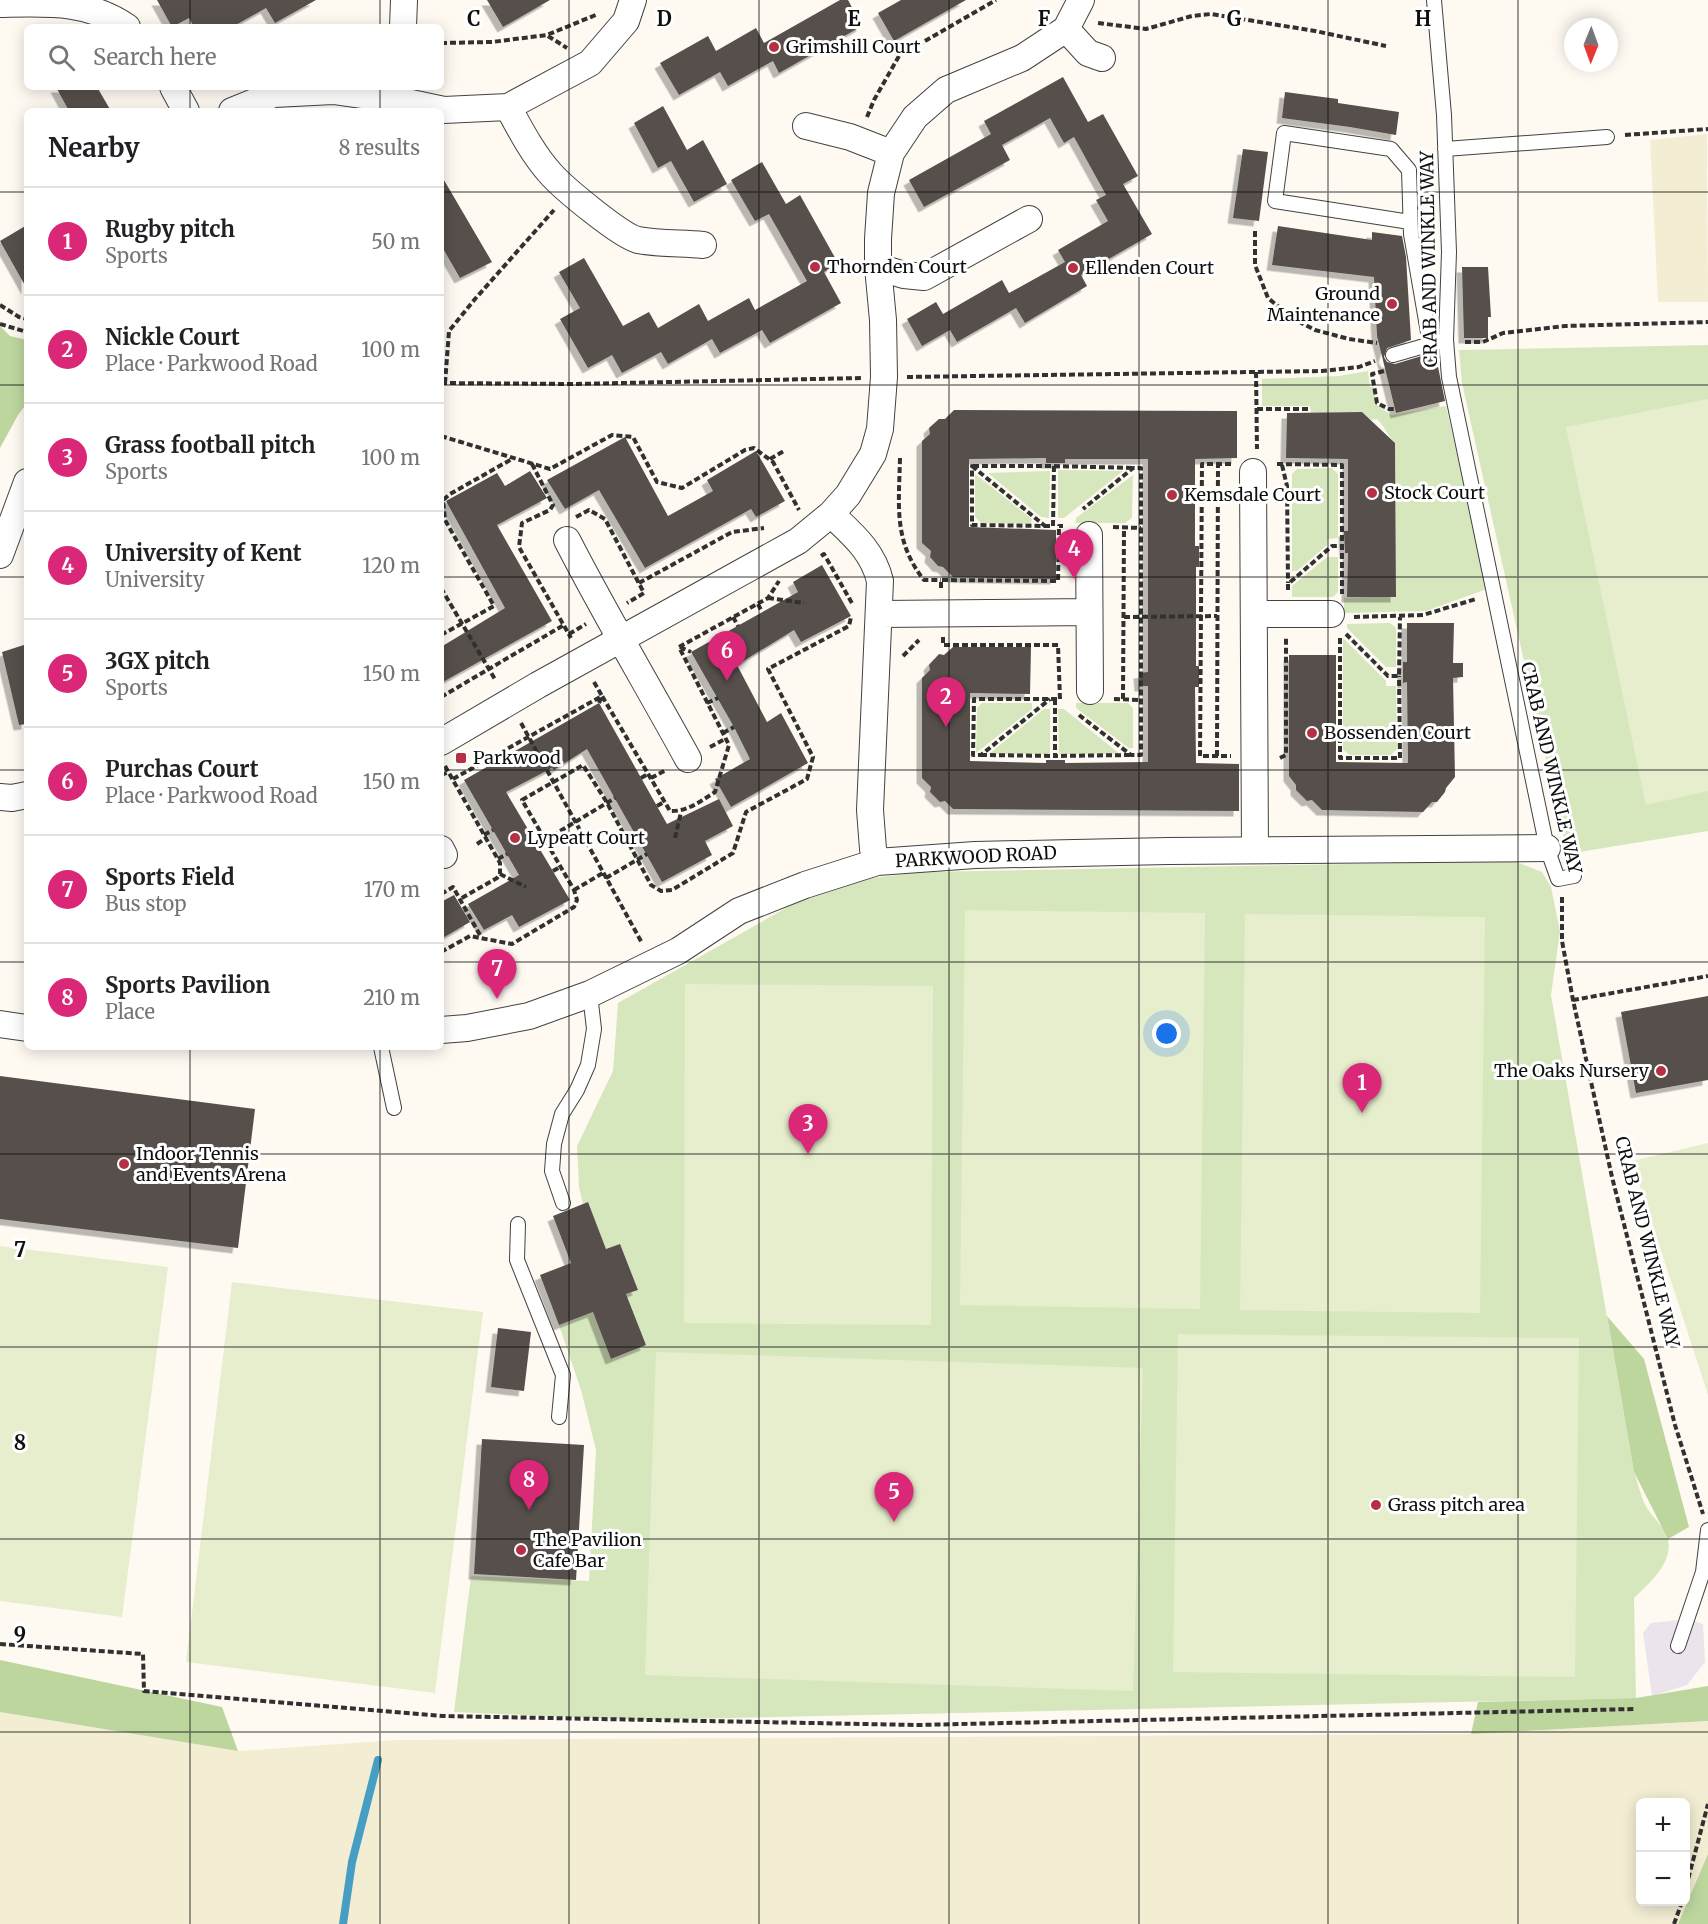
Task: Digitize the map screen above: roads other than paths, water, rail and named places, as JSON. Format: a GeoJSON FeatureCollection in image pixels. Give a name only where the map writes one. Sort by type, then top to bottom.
{"type":"FeatureCollection","features":[{"type":"Feature","properties":{"kind":"street"},"geometry":{"type":"LineString","coordinates":[[403,24],[404,0]]}},
{"type":"Feature","properties":{"kind":"street"},"geometry":{"type":"LineString","coordinates":[[444,110],[508,107],[590,63],[626,21],[633,0]]}},
{"type":"Feature","properties":{"kind":"street"},"geometry":{"type":"LineString","coordinates":[[0,4],[52,3],[84,6],[113,17],[123,24]]}},
{"type":"Feature","properties":{"kind":"street"},"geometry":{"type":"LineString","coordinates":[[444,740],[789,546],[831,514],[848,495],[873,454],[880,429],[885,377],[878,267],[881,193],[891,153],[915,117],[946,90],[1022,58],[1074,14],[1088,52],[1102,58]]}},
{"type":"Feature","properties":{"kind":"street"},"geometry":{"type":"LineString","coordinates":[[175,90],[184,108]]}},
{"type":"Feature","properties":{"kind":"street"},"geometry":{"type":"LineString","coordinates":[[239,108],[274,94],[333,91],[398,93],[439,108]]}},
{"type":"Feature","properties":{"kind":"street"},"geometry":{"type":"LineString","coordinates":[[508,107],[524,136],[550,173],[638,249],[703,245]]}},
{"type":"Feature","properties":{"kind":"street"},"geometry":{"type":"LineString","coordinates":[[806,126],[859,140],[891,153]]}},
{"type":"Feature","properties":{"kind":"street"},"geometry":{"type":"LineString","coordinates":[[878,267],[904,275],[924,277],[1029,219]]}},
{"type":"Feature","properties":{"kind":"street"},"geometry":{"type":"LineString","coordinates":[[1255,850],[1257,463]]}},
{"type":"Feature","properties":{"kind":"street"},"geometry":{"type":"LineString","coordinates":[[0,555],[24,490]]}},
{"type":"Feature","properties":{"kind":"street"},"geometry":{"type":"LineString","coordinates":[[831,514],[862,544],[877,567],[881,592],[870,810],[873,849],[877,862]]}},
{"type":"Feature","properties":{"kind":"street"},"geometry":{"type":"LineString","coordinates":[[1086,527],[1089,612],[1087,701]]}},
{"type":"Feature","properties":{"kind":"street"},"geometry":{"type":"LineString","coordinates":[[567,540],[606,615],[688,759]]}},
{"type":"Feature","properties":{"kind":"street"},"geometry":{"type":"LineString","coordinates":[[1255,614],[1341,610]]}},
{"type":"Feature","properties":{"kind":"street"},"geometry":{"type":"LineString","coordinates":[[880,614],[1089,612]]}},
{"type":"Feature","properties":{"kind":"street"},"geometry":{"type":"LineString","coordinates":[[0,797],[24,796]]}},
{"type":"Feature","properties":{"kind":"street","name":"PARKWOOD ROAD"},"geometry":{"type":"LineString","coordinates":[[444,1030],[467,1028],[529,1016],[590,994],[678,951],[739,911],[805,885],[877,862],[975,855],[1547,848]]}},
{"type":"Feature","properties":{"kind":"street"},"geometry":{"type":"LineString","coordinates":[[0,1024],[24,1028]]}},
{"type":"Feature","properties":{"kind":"lane","name":"CRAB AND WINKLE WAY"},"geometry":{"type":"LineString","coordinates":[[1434,0],[1444,115],[1449,252],[1446,340],[1449,377],[1547,848],[1557,879],[1575,876]]}},
{"type":"Feature","properties":{"kind":"lane"},"geometry":{"type":"LineString","coordinates":[[1431,110],[1444,115]]}},
{"type":"Feature","properties":{"kind":"lane"},"geometry":{"type":"LineString","coordinates":[[1410,222],[1275,201],[1284,133],[1391,149],[1409,170],[1411,234],[1430,344]]}},
{"type":"Feature","properties":{"kind":"lane"},"geometry":{"type":"LineString","coordinates":[[1445,149],[1607,136]]}},
{"type":"Feature","properties":{"kind":"lane"},"geometry":{"type":"LineString","coordinates":[[1393,355],[1446,340]]}},
{"type":"Feature","properties":{"kind":"lane"},"geometry":{"type":"LineString","coordinates":[[563,1203],[552,1171],[554,1144],[562,1114],[577,1090],[588,1065],[594,1029],[590,994]]}},
{"type":"Feature","properties":{"kind":"lane"},"geometry":{"type":"LineString","coordinates":[[382,1050],[394,1108]]}},
{"type":"Feature","properties":{"kind":"lane"},"geometry":{"type":"LineString","coordinates":[[519,1224],[516,1260],[563,1375],[559,1416]]}},
{"type":"Feature","properties":{"kind":"lane"},"geometry":{"type":"LineString","coordinates":[[1678,1646],[1703,1572],[1708,1530]]}},
{"type":"Feature","properties":{"kind":"waterway"},"geometry":{"type":"LineString","coordinates":[[343,1924],[352,1862],[378,1760]]}},
{"type":"Feature","properties":{"kind":"place","name":"Grimshill Court"},"geometry":{"type":"Point","coordinates":[774,47]}},
{"type":"Feature","properties":{"kind":"place","name":"Thornden Court"},"geometry":{"type":"Point","coordinates":[815,267]}},
{"type":"Feature","properties":{"kind":"place","name":"Ellenden Court"},"geometry":{"type":"Point","coordinates":[1073,268]}},
{"type":"Feature","properties":{"kind":"place","name":"Ground Maintenance"},"geometry":{"type":"Point","coordinates":[1392,304]}},
{"type":"Feature","properties":{"kind":"place","name":"Stock Court"},"geometry":{"type":"Point","coordinates":[1372,493]}},
{"type":"Feature","properties":{"kind":"place","name":"Kemsdale Court"},"geometry":{"type":"Point","coordinates":[1172,495]}},
{"type":"Feature","properties":{"kind":"place","name":"University of Kent"},"geometry":{"type":"Point","coordinates":[1074,579]}},
{"type":"Feature","properties":{"kind":"place","name":"Purchas Court"},"geometry":{"type":"Point","coordinates":[727,681]}},
{"type":"Feature","properties":{"kind":"place","name":"Nickle Court"},"geometry":{"type":"Point","coordinates":[946,727]}},
{"type":"Feature","properties":{"kind":"place","name":"Bossenden Court"},"geometry":{"type":"Point","coordinates":[1312,733]}},
{"type":"Feature","properties":{"kind":"place","name":"Parkwood"},"geometry":{"type":"Point","coordinates":[461,758]}},
{"type":"Feature","properties":{"kind":"place","name":"Lypeatt Court"},"geometry":{"type":"Point","coordinates":[515,838]}},
{"type":"Feature","properties":{"kind":"place","name":"Sports Field"},"geometry":{"type":"Point","coordinates":[497,999]}},
{"type":"Feature","properties":{"kind":"place","name":"The Oaks Nursery"},"geometry":{"type":"Point","coordinates":[1661,1071]}},
{"type":"Feature","properties":{"kind":"place","name":"Rugby pitch"},"geometry":{"type":"Point","coordinates":[1362,1113]}},
{"type":"Feature","properties":{"kind":"place","name":"Grass football pitch"},"geometry":{"type":"Point","coordinates":[808,1154]}},
{"type":"Feature","properties":{"kind":"place","name":"Indoor Tennis and Events Arena"},"geometry":{"type":"Point","coordinates":[124,1164]}},
{"type":"Feature","properties":{"kind":"place","name":"Grass pitch area"},"geometry":{"type":"Point","coordinates":[1376,1505]}},
{"type":"Feature","properties":{"kind":"place","name":"Sports Pavilion"},"geometry":{"type":"Point","coordinates":[529,1510]}},
{"type":"Feature","properties":{"kind":"place","name":"3GX pitch"},"geometry":{"type":"Point","coordinates":[894,1522]}},
{"type":"Feature","properties":{"kind":"place","name":"The Pavilion Cafe Bar"},"geometry":{"type":"Point","coordinates":[521,1550]}}]}
